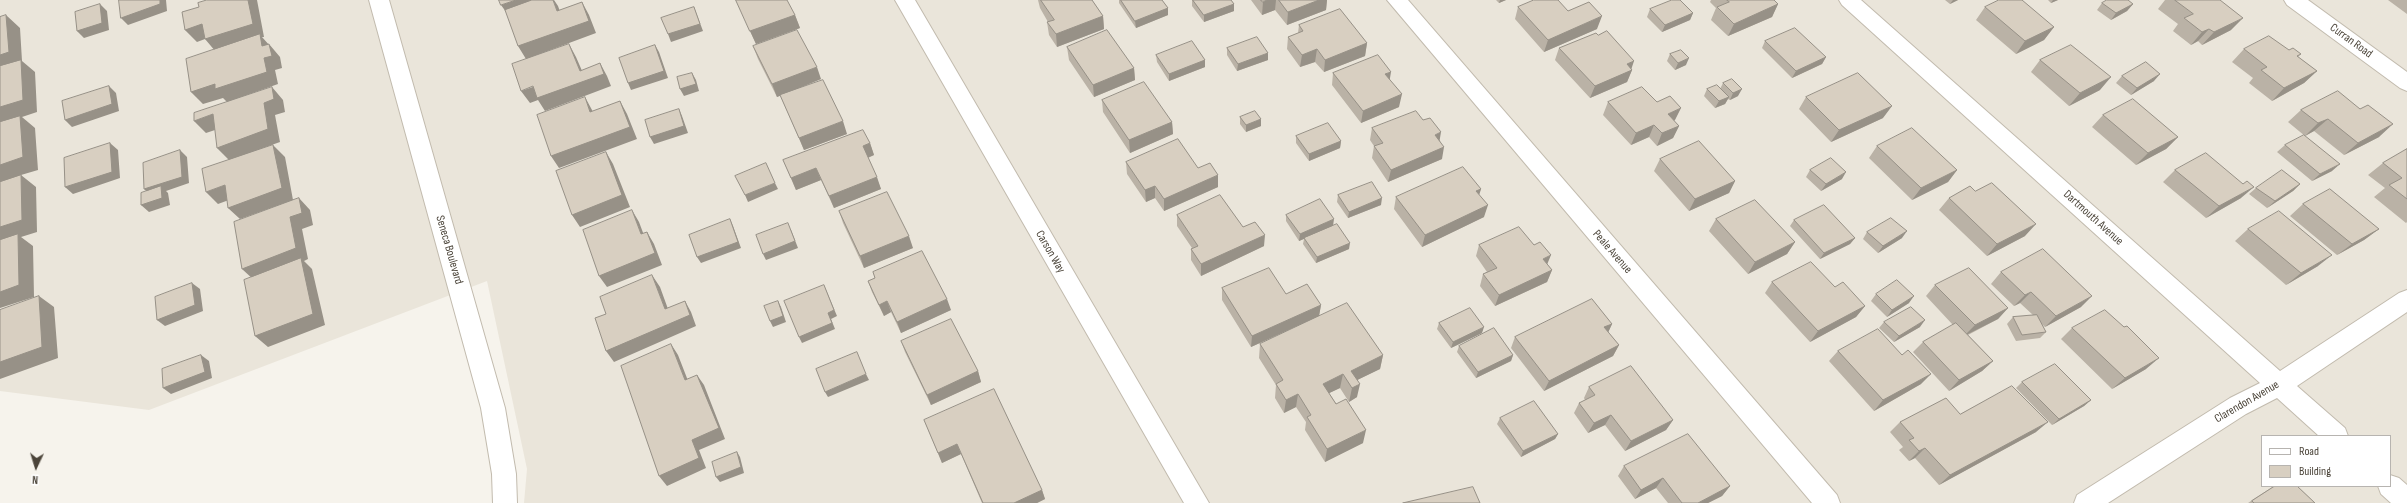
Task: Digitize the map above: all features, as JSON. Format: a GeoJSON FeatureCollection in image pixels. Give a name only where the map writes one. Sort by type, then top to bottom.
{"type":"FeatureCollection","features":[{"type":"Feature","properties":{"kind":"street","name":"Seneca Boulevard"},"geometry":{"type":"LineString","coordinates":[[379,0],[493,408],[504,474],[505,503]]}},
{"type":"Feature","properties":{"kind":"street","name":"Carson Way"},"geometry":{"type":"LineString","coordinates":[[905,0],[1197,503]]}},
{"type":"Feature","properties":{"kind":"street","name":"Peale Avenue"},"geometry":{"type":"LineString","coordinates":[[1397,0],[1828,503]]}},
{"type":"Feature","properties":{"kind":"street","name":"Dartmouth Avenue"},"geometry":{"type":"LineString","coordinates":[[1849,0],[2335,435]]}},
{"type":"Feature","properties":{"kind":"street","name":"Curran Road"},"geometry":{"type":"LineString","coordinates":[[2294,0],[2407,83]]}},
{"type":"Feature","properties":{"kind":"street","name":"Clarendon Avenue"},"geometry":{"type":"LineString","coordinates":[[2086,503],[2238,406],[2279,384],[2407,300]]}},
{"type":"Feature","properties":{"kind":"street"},"geometry":{"type":"LineString","coordinates":[[2391,487],[2407,501]]}},
{"type":"Feature","properties":{"kind":"shaded area"},"geometry":{"type":"Polygon","coordinates":[[[0,0],[2407,0],[2407,503],[524,503],[527,469],[487,281],[149,410],[0,391],[0,0]]]}},
{"type":"Feature","properties":{"kind":"building"},"geometry":{"type":"Polygon","coordinates":[[[119,0],[160,0],[160,4],[121,18],[119,0]]]}},
{"type":"Feature","properties":{"kind":"building"},"geometry":{"type":"Polygon","coordinates":[[[207,0],[248,0],[253,24],[205,39],[202,24],[185,30],[182,12],[199,7],[198,3],[207,0]]]}},
{"type":"Feature","properties":{"kind":"building"},"geometry":{"type":"Polygon","coordinates":[[[499,0],[516,0],[501,5],[499,0]]]}},
{"type":"Feature","properties":{"kind":"building"},"geometry":{"type":"Polygon","coordinates":[[[532,0],[553,0],[557,11],[582,2],[589,21],[518,46],[505,10],[532,0]]]}},
{"type":"Feature","properties":{"kind":"building"},"geometry":{"type":"Polygon","coordinates":[[[736,0],[787,0],[795,15],[750,31],[736,0]]]}},
{"type":"Feature","properties":{"kind":"building"},"geometry":{"type":"Polygon","coordinates":[[[1041,0],[1092,0],[1103,16],[1056,34],[1047,22],[1054,20],[1041,0]]]}},
{"type":"Feature","properties":{"kind":"building"},"geometry":{"type":"Polygon","coordinates":[[[1121,0],[1162,0],[1168,8],[1135,21],[1121,0]]]}},
{"type":"Feature","properties":{"kind":"building"},"geometry":{"type":"Polygon","coordinates":[[[1193,0],[1231,0],[1234,4],[1204,15],[1193,0]]]}},
{"type":"Feature","properties":{"kind":"building"},"geometry":{"type":"Polygon","coordinates":[[[1279,0],[1319,0],[1288,12],[1279,0]]]}},
{"type":"Feature","properties":{"kind":"building"},"geometry":{"type":"Polygon","coordinates":[[[1534,0],[1558,0],[1568,11],[1589,2],[1602,16],[1548,40],[1518,7],[1534,0]]]}},
{"type":"Feature","properties":{"kind":"building"},"geometry":{"type":"Polygon","coordinates":[[[1672,0],[1680,0],[1693,13],[1665,25],[1650,9],[1672,0]]]}},
{"type":"Feature","properties":{"kind":"building"},"geometry":{"type":"Polygon","coordinates":[[[1727,0],[1774,0],[1778,4],[1734,24],[1717,7],[1729,2],[1727,0]]]}},
{"type":"Feature","properties":{"kind":"building"},"geometry":{"type":"Polygon","coordinates":[[[1999,0],[2022,0],[2054,27],[2025,41],[1985,7],[1999,0]]]}},
{"type":"Feature","properties":{"kind":"building"},"geometry":{"type":"Polygon","coordinates":[[[2107,0],[2128,0],[2133,4],[2116,13],[2102,3],[2107,0]]]}},
{"type":"Feature","properties":{"kind":"building"},"geometry":{"type":"Polygon","coordinates":[[[2175,0],[2220,0],[2243,18],[2214,32],[2209,29],[2202,32],[2184,18],[2193,14],[2175,0]]]}},
{"type":"Feature","properties":{"kind":"building"},"geometry":{"type":"Polygon","coordinates":[[[100,4],[102,23],[77,31],[75,12],[100,4]]]}},
{"type":"Feature","properties":{"kind":"building"},"geometry":{"type":"Polygon","coordinates":[[[694,7],[700,24],[668,34],[661,18],[694,7]]]}},
{"type":"Feature","properties":{"kind":"building"},"geometry":{"type":"Polygon","coordinates":[[[1340,9],[1367,43],[1325,60],[1317,49],[1302,55],[1288,37],[1303,31],[1299,25],[1340,9]]]}},
{"type":"Feature","properties":{"kind":"building"},"geometry":{"type":"Polygon","coordinates":[[[6,15],[9,52],[0,55],[0,17],[6,15]]]}},
{"type":"Feature","properties":{"kind":"building"},"geometry":{"type":"Polygon","coordinates":[[[1795,28],[1826,57],[1796,71],[1765,41],[1795,28]]]}},
{"type":"Feature","properties":{"kind":"building"},"geometry":{"type":"Polygon","coordinates":[[[797,30],[817,67],[772,84],[753,46],[797,30]]]}},
{"type":"Feature","properties":{"kind":"building"},"geometry":{"type":"Polygon","coordinates":[[[1107,30],[1134,68],[1093,85],[1067,47],[1107,30]]]}},
{"type":"Feature","properties":{"kind":"building"},"geometry":{"type":"Polygon","coordinates":[[[1607,31],[1634,61],[1627,64],[1632,70],[1595,86],[1559,48],[1596,33],[1598,35],[1607,31]]]}},
{"type":"Feature","properties":{"kind":"building"},"geometry":{"type":"Polygon","coordinates":[[[260,34],[262,46],[269,44],[272,56],[264,58],[267,72],[215,89],[215,84],[191,92],[186,59],[260,34]]]}},
{"type":"Feature","properties":{"kind":"building"},"geometry":{"type":"Polygon","coordinates":[[[2269,36],[2289,50],[2293,48],[2301,54],[2297,56],[2317,71],[2284,88],[2261,70],[2267,67],[2244,49],[2269,36]]]}},
{"type":"Feature","properties":{"kind":"building"},"geometry":{"type":"Polygon","coordinates":[[[1257,37],[1268,53],[1238,64],[1227,48],[1257,37]]]}},
{"type":"Feature","properties":{"kind":"building"},"geometry":{"type":"Polygon","coordinates":[[[1192,41],[1205,60],[1169,74],[1156,55],[1192,41]]]}},
{"type":"Feature","properties":{"kind":"building"},"geometry":{"type":"Polygon","coordinates":[[[569,44],[580,71],[600,63],[604,74],[537,98],[533,86],[521,91],[512,64],[569,44]]]}},
{"type":"Feature","properties":{"kind":"building"},"geometry":{"type":"Polygon","coordinates":[[[655,45],[664,71],[628,83],[619,58],[655,45]]]}},
{"type":"Feature","properties":{"kind":"building"},"geometry":{"type":"Polygon","coordinates":[[[2071,45],[2111,77],[2080,93],[2040,60],[2071,45]]]}},
{"type":"Feature","properties":{"kind":"building"},"geometry":{"type":"Polygon","coordinates":[[[1681,50],[1689,58],[1678,63],[1670,54],[1681,50]]]}},
{"type":"Feature","properties":{"kind":"building"},"geometry":{"type":"Polygon","coordinates":[[[1378,55],[1391,72],[1385,74],[1402,94],[1363,111],[1333,73],[1378,55]]]}},
{"type":"Feature","properties":{"kind":"building"},"geometry":{"type":"Polygon","coordinates":[[[21,60],[23,100],[0,107],[0,66],[21,60]]]}},
{"type":"Feature","properties":{"kind":"building"},"geometry":{"type":"Polygon","coordinates":[[[2146,62],[2160,74],[2137,88],[2122,76],[2146,62]]]}},
{"type":"Feature","properties":{"kind":"building"},"geometry":{"type":"Polygon","coordinates":[[[692,73],[696,84],[680,89],[677,77],[692,73]]]}},
{"type":"Feature","properties":{"kind":"building"},"geometry":{"type":"Polygon","coordinates":[[[1858,73],[1892,106],[1839,130],[1806,97],[1858,73]]]}},
{"type":"Feature","properties":{"kind":"building"},"geometry":{"type":"Polygon","coordinates":[[[1732,79],[1742,89],[1733,93],[1723,83],[1732,79]]]}},
{"type":"Feature","properties":{"kind":"building"},"geometry":{"type":"Polygon","coordinates":[[[823,80],[843,121],[799,138],[780,95],[823,80]]]}},
{"type":"Feature","properties":{"kind":"building"},"geometry":{"type":"Polygon","coordinates":[[[1144,82],[1172,122],[1129,140],[1102,100],[1144,82]]]}},
{"type":"Feature","properties":{"kind":"building"},"geometry":{"type":"Polygon","coordinates":[[[1717,85],[1729,97],[1719,101],[1707,89],[1717,85]]]}},
{"type":"Feature","properties":{"kind":"building"},"geometry":{"type":"Polygon","coordinates":[[[109,86],[112,104],[65,120],[62,101],[109,86]]]}},
{"type":"Feature","properties":{"kind":"building"},"geometry":{"type":"Polygon","coordinates":[[[272,87],[274,99],[264,103],[268,129],[217,148],[213,114],[194,121],[194,113],[272,87]]]}},
{"type":"Feature","properties":{"kind":"building"},"geometry":{"type":"Polygon","coordinates":[[[1642,87],[1657,102],[1670,96],[1681,108],[1668,114],[1679,126],[1662,133],[1654,125],[1636,133],[1608,102],[1642,87]]]}},
{"type":"Feature","properties":{"kind":"building"},"geometry":{"type":"Polygon","coordinates":[[[2338,91],[2360,109],[2368,105],[2393,124],[2358,143],[2328,119],[2318,123],[2301,110],[2338,91]]]}},
{"type":"Feature","properties":{"kind":"building"},"geometry":{"type":"Polygon","coordinates":[[[585,97],[590,112],[620,101],[630,127],[551,156],[537,115],[585,97]]]}},
{"type":"Feature","properties":{"kind":"building"},"geometry":{"type":"Polygon","coordinates":[[[2133,99],[2178,137],[2148,153],[2103,115],[2133,99]]]}},
{"type":"Feature","properties":{"kind":"building"},"geometry":{"type":"Polygon","coordinates":[[[679,109],[684,126],[650,137],[645,120],[679,109]]]}},
{"type":"Feature","properties":{"kind":"building"},"geometry":{"type":"Polygon","coordinates":[[[1255,111],[1261,119],[1246,125],[1240,117],[1255,111]]]}},
{"type":"Feature","properties":{"kind":"building"},"geometry":{"type":"Polygon","coordinates":[[[1416,111],[1423,120],[1430,118],[1441,132],[1435,135],[1444,147],[1391,170],[1374,146],[1383,143],[1372,128],[1416,111]]]}},
{"type":"Feature","properties":{"kind":"building"},"geometry":{"type":"Polygon","coordinates":[[[20,116],[23,157],[0,165],[0,122],[20,116]]]}},
{"type":"Feature","properties":{"kind":"building"},"geometry":{"type":"Polygon","coordinates":[[[1328,123],[1341,141],[1309,154],[1296,136],[1328,123]]]}},
{"type":"Feature","properties":{"kind":"building"},"geometry":{"type":"Polygon","coordinates":[[[1912,128],[1957,170],[1921,188],[1877,146],[1912,128]]]}},
{"type":"Feature","properties":{"kind":"building"},"geometry":{"type":"Polygon","coordinates":[[[863,130],[870,143],[863,146],[877,177],[829,196],[816,168],[791,178],[783,160],[863,130]]]}},
{"type":"Feature","properties":{"kind":"building"},"geometry":{"type":"Polygon","coordinates":[[[2304,135],[2340,164],[2320,174],[2285,145],[2304,135]]]}},
{"type":"Feature","properties":{"kind":"building"},"geometry":{"type":"Polygon","coordinates":[[[1178,139],[1198,168],[1210,163],[1218,175],[1164,199],[1155,186],[1145,190],[1126,162],[1178,139]]]}},
{"type":"Feature","properties":{"kind":"building"},"geometry":{"type":"Polygon","coordinates":[[[1699,141],[1735,181],[1695,199],[1660,159],[1699,141]]]}},
{"type":"Feature","properties":{"kind":"building"},"geometry":{"type":"Polygon","coordinates":[[[110,143],[112,172],[65,187],[64,158],[110,143]]]}},
{"type":"Feature","properties":{"kind":"building"},"geometry":{"type":"Polygon","coordinates":[[[273,145],[282,188],[228,208],[225,185],[206,192],[202,169],[273,145]]]}},
{"type":"Feature","properties":{"kind":"building"},"geometry":{"type":"Polygon","coordinates":[[[2407,149],[2407,199],[2389,185],[2402,178],[2383,163],[2407,149]]]}},
{"type":"Feature","properties":{"kind":"building"},"geometry":{"type":"Polygon","coordinates":[[[180,150],[182,177],[144,189],[143,163],[180,150]]]}},
{"type":"Feature","properties":{"kind":"building"},"geometry":{"type":"Polygon","coordinates":[[[606,152],[622,195],[572,215],[556,171],[606,152]]]}},
{"type":"Feature","properties":{"kind":"building"},"geometry":{"type":"Polygon","coordinates":[[[2206,153],[2243,184],[2247,181],[2254,187],[2219,206],[2175,170],[2206,153]]]}},
{"type":"Feature","properties":{"kind":"building"},"geometry":{"type":"Polygon","coordinates":[[[1831,158],[1846,172],[1826,184],[1810,170],[1831,158]]]}},
{"type":"Feature","properties":{"kind":"building"},"geometry":{"type":"Polygon","coordinates":[[[766,163],[775,183],[745,195],[735,176],[766,163]]]}},
{"type":"Feature","properties":{"kind":"building"},"geometry":{"type":"Polygon","coordinates":[[[1463,167],[1481,189],[1476,191],[1488,205],[1425,235],[1396,197],[1463,167]]]}},
{"type":"Feature","properties":{"kind":"building"},"geometry":{"type":"Polygon","coordinates":[[[2282,170],[2300,184],[2275,201],[2256,188],[2282,170]]]}},
{"type":"Feature","properties":{"kind":"building"},"geometry":{"type":"Polygon","coordinates":[[[21,175],[22,220],[0,227],[0,182],[21,175]]]}},
{"type":"Feature","properties":{"kind":"building"},"geometry":{"type":"Polygon","coordinates":[[[1372,182],[1382,198],[1349,212],[1338,195],[1372,182]]]}},
{"type":"Feature","properties":{"kind":"building"},"geometry":{"type":"Polygon","coordinates":[[[1992,183],[2036,224],[1997,244],[1949,198],[1970,186],[1975,191],[1992,183]]]}},
{"type":"Feature","properties":{"kind":"building"},"geometry":{"type":"Polygon","coordinates":[[[161,186],[162,198],[141,205],[141,193],[161,186]]]}},
{"type":"Feature","properties":{"kind":"building"},"geometry":{"type":"Polygon","coordinates":[[[2330,189],[2379,229],[2352,244],[2303,204],[2330,189]]]}},
{"type":"Feature","properties":{"kind":"building"},"geometry":{"type":"Polygon","coordinates":[[[887,192],[909,236],[860,256],[839,211],[887,192]]]}},
{"type":"Feature","properties":{"kind":"building"},"geometry":{"type":"Polygon","coordinates":[[[1220,195],[1243,227],[1255,222],[1265,235],[1201,264],[1191,249],[1198,246],[1177,215],[1220,195]]]}},
{"type":"Feature","properties":{"kind":"building"},"geometry":{"type":"Polygon","coordinates":[[[299,198],[302,213],[290,217],[296,248],[242,269],[234,222],[299,198]]]}},
{"type":"Feature","properties":{"kind":"building"},"geometry":{"type":"Polygon","coordinates":[[[1320,199],[1334,219],[1300,234],[1286,215],[1320,199]]]}},
{"type":"Feature","properties":{"kind":"building"},"geometry":{"type":"Polygon","coordinates":[[[1755,200],[1795,242],[1755,262],[1716,219],[1755,200]]]}},
{"type":"Feature","properties":{"kind":"building"},"geometry":{"type":"Polygon","coordinates":[[[1824,205],[1855,238],[1824,253],[1794,220],[1824,205]]]}},
{"type":"Feature","properties":{"kind":"building"},"geometry":{"type":"Polygon","coordinates":[[[632,210],[641,234],[647,232],[655,253],[599,276],[583,230],[632,210]]]}},
{"type":"Feature","properties":{"kind":"building"},"geometry":{"type":"Polygon","coordinates":[[[2279,211],[2332,255],[2301,273],[2248,229],[2279,211]]]}},
{"type":"Feature","properties":{"kind":"building"},"geometry":{"type":"Polygon","coordinates":[[[1891,218],[1907,231],[1883,246],[1867,232],[1891,218]]]}},
{"type":"Feature","properties":{"kind":"building"},"geometry":{"type":"Polygon","coordinates":[[[730,219],[738,242],[697,257],[689,235],[730,219]]]}},
{"type":"Feature","properties":{"kind":"building"},"geometry":{"type":"Polygon","coordinates":[[[788,223],[795,241],[763,254],[756,235],[788,223]]]}},
{"type":"Feature","properties":{"kind":"building"},"geometry":{"type":"Polygon","coordinates":[[[1337,224],[1350,243],[1317,257],[1304,238],[1337,224]]]}},
{"type":"Feature","properties":{"kind":"building"},"geometry":{"type":"Polygon","coordinates":[[[1519,227],[1534,245],[1540,242],[1551,255],[1543,259],[1552,270],[1499,295],[1483,274],[1497,268],[1479,245],[1519,227]]]}},
{"type":"Feature","properties":{"kind":"building"},"geometry":{"type":"Polygon","coordinates":[[[18,234],[19,285],[0,292],[0,240],[18,234]]]}},
{"type":"Feature","properties":{"kind":"building"},"geometry":{"type":"Polygon","coordinates":[[[2043,249],[2092,296],[2056,316],[2031,292],[2025,295],[2001,272],[2043,249]]]}},
{"type":"Feature","properties":{"kind":"building"},"geometry":{"type":"Polygon","coordinates":[[[922,251],[947,299],[897,322],[887,301],[879,305],[868,281],[875,278],[873,272],[922,251]]]}},
{"type":"Feature","properties":{"kind":"building"},"geometry":{"type":"Polygon","coordinates":[[[301,258],[313,314],[255,336],[244,280],[301,258]]]}},
{"type":"Feature","properties":{"kind":"building"},"geometry":{"type":"Polygon","coordinates":[[[1811,262],[1835,287],[1843,282],[1865,306],[1818,331],[1772,282],[1811,262]]]}},
{"type":"Feature","properties":{"kind":"building"},"geometry":{"type":"Polygon","coordinates":[[[1269,268],[1286,294],[1307,284],[1321,305],[1252,336],[1222,288],[1269,268]]]}},
{"type":"Feature","properties":{"kind":"building"},"geometry":{"type":"Polygon","coordinates":[[[1969,268],[2008,308],[1975,325],[1935,285],[1969,268]]]}},
{"type":"Feature","properties":{"kind":"building"},"geometry":{"type":"Polygon","coordinates":[[[652,275],[665,309],[685,301],[690,315],[606,351],[595,318],[606,314],[600,297],[652,275]]]}},
{"type":"Feature","properties":{"kind":"building"},"geometry":{"type":"Polygon","coordinates":[[[1897,280],[1914,296],[1892,310],[1876,294],[1897,280]]]}},
{"type":"Feature","properties":{"kind":"building"},"geometry":{"type":"Polygon","coordinates":[[[192,283],[195,305],[157,320],[155,297],[192,283]]]}},
{"type":"Feature","properties":{"kind":"building"},"geometry":{"type":"Polygon","coordinates":[[[824,285],[834,310],[828,313],[832,323],[799,337],[784,301],[824,285]]]}},
{"type":"Feature","properties":{"kind":"building"},"geometry":{"type":"Polygon","coordinates":[[[39,296],[42,347],[0,362],[0,310],[39,296]]]}},
{"type":"Feature","properties":{"kind":"building"},"geometry":{"type":"Polygon","coordinates":[[[1592,299],[1612,324],[1604,327],[1619,345],[1549,381],[1515,337],[1592,299]]]}},
{"type":"Feature","properties":{"kind":"building"},"geometry":{"type":"Polygon","coordinates":[[[778,301],[783,316],[770,321],[764,306],[778,301]]]}},
{"type":"Feature","properties":{"kind":"building"},"geometry":{"type":"Polygon","coordinates":[[[1347,303],[1383,355],[1351,371],[1360,384],[1352,388],[1343,374],[1323,384],[1336,404],[1346,399],[1366,430],[1327,449],[1307,417],[1311,415],[1298,394],[1286,400],[1276,384],[1283,380],[1260,344],[1347,303]]]}},
{"type":"Feature","properties":{"kind":"building"},"geometry":{"type":"Polygon","coordinates":[[[1911,307],[1925,320],[1899,336],[1884,322],[1911,307]]]}},
{"type":"Feature","properties":{"kind":"building"},"geometry":{"type":"Polygon","coordinates":[[[1470,308],[1484,327],[1453,342],[1439,323],[1470,308]]]}},
{"type":"Feature","properties":{"kind":"building"},"geometry":{"type":"Polygon","coordinates":[[[2105,310],[2124,327],[2127,326],[2159,358],[2125,378],[2072,328],[2105,310]]]}},
{"type":"Feature","properties":{"kind":"building"},"geometry":{"type":"Polygon","coordinates":[[[2037,315],[2046,332],[2022,335],[2013,317],[2037,315]]]}},
{"type":"Feature","properties":{"kind":"building"},"geometry":{"type":"Polygon","coordinates":[[[951,319],[978,371],[927,395],[901,341],[951,319]]]}},
{"type":"Feature","properties":{"kind":"building"},"geometry":{"type":"Polygon","coordinates":[[[1956,323],[1993,361],[1959,380],[1923,342],[1956,323]]]}},
{"type":"Feature","properties":{"kind":"building"},"geometry":{"type":"Polygon","coordinates":[[[1494,328],[1513,355],[1478,372],[1459,346],[1494,328]]]}},
{"type":"Feature","properties":{"kind":"building"},"geometry":{"type":"Polygon","coordinates":[[[1878,329],[1902,355],[1908,350],[1931,374],[1883,400],[1838,351],[1878,329]]]}},
{"type":"Feature","properties":{"kind":"building"},"geometry":{"type":"Polygon","coordinates":[[[671,344],[685,380],[697,375],[719,428],[692,440],[699,458],[659,476],[621,366],[671,344]]]}},
{"type":"Feature","properties":{"kind":"building"},"geometry":{"type":"Polygon","coordinates":[[[857,352],[866,374],[825,392],[816,369],[857,352]]]}},
{"type":"Feature","properties":{"kind":"building"},"geometry":{"type":"Polygon","coordinates":[[[201,355],[205,372],[163,388],[162,369],[201,355]]]}},
{"type":"Feature","properties":{"kind":"building"},"geometry":{"type":"Polygon","coordinates":[[[2055,364],[2091,400],[2059,419],[2022,382],[2055,364]]]}},
{"type":"Feature","properties":{"kind":"building"},"geometry":{"type":"Polygon","coordinates":[[[1631,366],[1673,420],[1631,441],[1611,415],[1594,423],[1579,403],[1595,395],[1589,387],[1631,366]]]}},
{"type":"Feature","properties":{"kind":"building"},"geometry":{"type":"Polygon","coordinates":[[[2012,386],[2048,422],[1950,475],[1925,448],[1919,451],[1909,440],[1914,438],[1900,422],[1946,398],[1960,414],[2012,386]]]}},
{"type":"Feature","properties":{"kind":"building"},"geometry":{"type":"Polygon","coordinates":[[[994,389],[1042,490],[1014,503],[983,503],[957,444],[938,453],[924,420],[994,389]]]}},
{"type":"Feature","properties":{"kind":"building"},"geometry":{"type":"Polygon","coordinates":[[[1534,401],[1558,434],[1523,451],[1500,418],[1534,401]]]}},
{"type":"Feature","properties":{"kind":"building"},"geometry":{"type":"Polygon","coordinates":[[[1688,434],[1730,486],[1698,503],[1682,503],[1663,478],[1641,490],[1624,466],[1688,434]]]}},
{"type":"Feature","properties":{"kind":"building"},"geometry":{"type":"Polygon","coordinates":[[[737,452],[741,467],[716,477],[712,462],[737,452]]]}},
{"type":"Feature","properties":{"kind":"building"},"geometry":{"type":"Polygon","coordinates":[[[1473,487],[1480,503],[1403,503],[1473,487]]]}},
{"type":"Feature","properties":{"kind":"building"},"geometry":{"type":"Polygon","coordinates":[[[2273,487],[2298,487],[2315,503],[2254,503],[2252,501],[2273,487]]]}}]}
